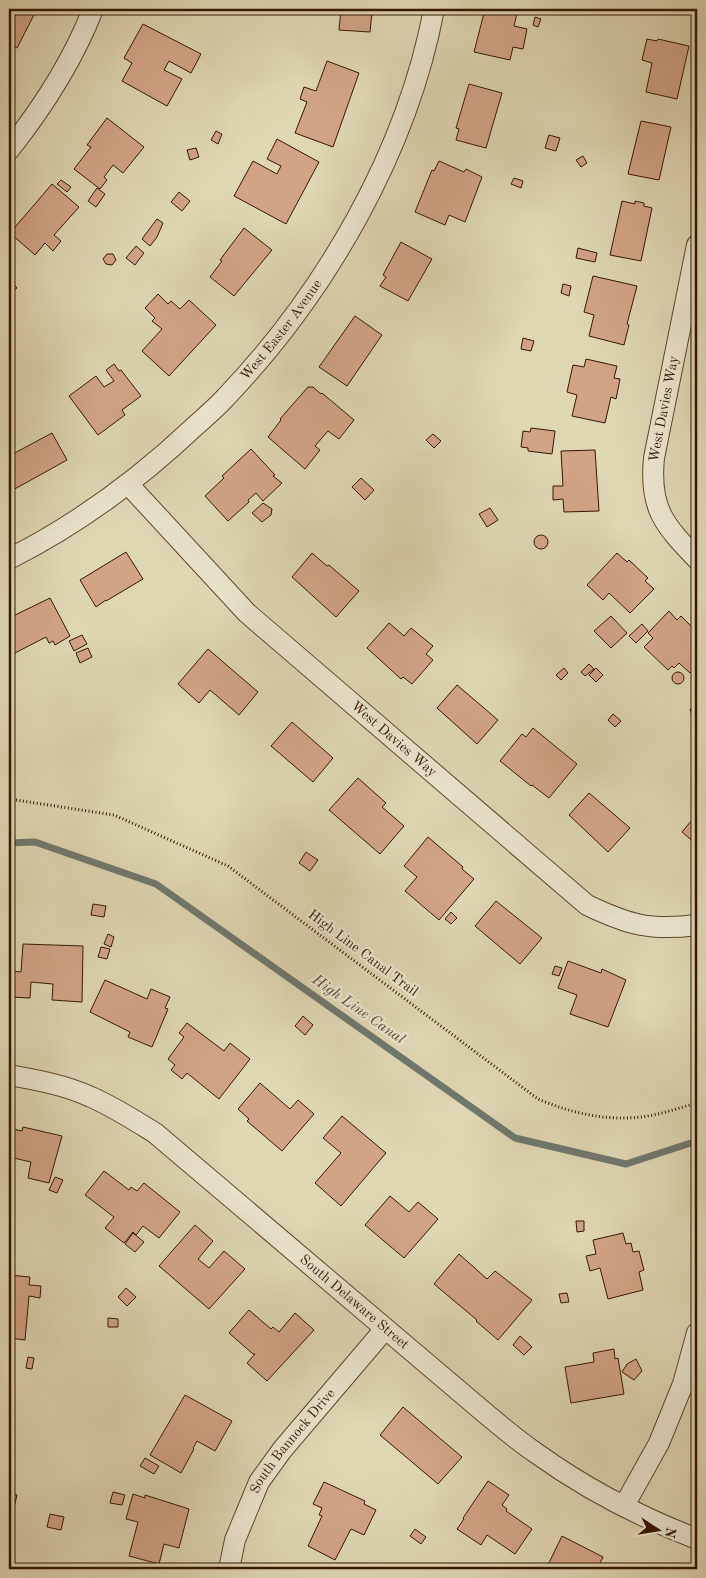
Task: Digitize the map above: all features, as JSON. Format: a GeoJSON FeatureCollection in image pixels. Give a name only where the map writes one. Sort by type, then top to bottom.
{"type":"FeatureCollection","features":[{"type":"Feature","properties":{"kind":"street"},"geometry":{"type":"LineString","coordinates":[[9,150],[33,119],[61,76],[93,9]]}},
{"type":"Feature","properties":{"kind":"street","name":"West Easter Avenue"},"geometry":{"type":"LineString","coordinates":[[9,559],[36,545],[94,508],[162,457],[226,398],[264,355],[299,310],[338,250],[367,199],[397,134],[428,39],[434,9]]}},
{"type":"Feature","properties":{"kind":"street","name":"West Davies Way"},"geometry":{"type":"LineString","coordinates":[[697,245],[693,289],[654,458],[652,476],[658,508],[673,534],[697,560]]}},
{"type":"Feature","properties":{"kind":"street","name":"West Davies Way"},"geometry":{"type":"LineString","coordinates":[[128,484],[247,613],[587,906],[619,920],[642,926],[675,928],[697,925]]}},
{"type":"Feature","properties":{"kind":"street","name":"South Delaware Street"},"geometry":{"type":"LineString","coordinates":[[9,1075],[44,1081],[90,1096],[118,1110],[155,1133],[485,1413],[536,1453],[579,1481],[624,1506],[659,1524],[697,1539]]}},
{"type":"Feature","properties":{"kind":"street","name":"South Bannock Drive"},"geometry":{"type":"LineString","coordinates":[[229,1569],[235,1540],[260,1482],[282,1450],[385,1329]]}},
{"type":"Feature","properties":{"kind":"street"},"geometry":{"type":"LineString","coordinates":[[624,1506],[659,1443],[683,1384],[697,1333]]}},
{"type":"Feature","properties":{"kind":"path","name":"High Line Canal Trail"},"geometry":{"type":"LineString","coordinates":[[9,799],[114,815],[228,866],[538,1099],[558,1108],[610,1118],[642,1117],[697,1103]]}},
{"type":"Feature","properties":{"kind":"building"},"geometry":{"type":"Polygon","coordinates":[[[9,9],[37,9],[17,48],[9,44],[9,9]]]}},
{"type":"Feature","properties":{"kind":"building"},"geometry":{"type":"Polygon","coordinates":[[[341,9],[374,9],[370,32],[339,30],[341,9]]]}},
{"type":"Feature","properties":{"kind":"building"},"geometry":{"type":"Polygon","coordinates":[[[485,9],[518,9],[514,26],[527,29],[523,49],[513,47],[510,60],[474,52],[485,9]]]}},
{"type":"Feature","properties":{"kind":"building"},"geometry":{"type":"Polygon","coordinates":[[[535,17],[541,19],[538,27],[533,25],[535,17]]]}},
{"type":"Feature","properties":{"kind":"building"},"geometry":{"type":"Polygon","coordinates":[[[143,24],[201,54],[191,73],[169,61],[164,70],[182,79],[167,106],[122,81],[132,63],[124,58],[143,24]]]}},
{"type":"Feature","properties":{"kind":"building"},"geometry":{"type":"Polygon","coordinates":[[[647,39],[657,41],[658,39],[689,46],[677,99],[646,92],[652,63],[642,60],[647,39]]]}},
{"type":"Feature","properties":{"kind":"building"},"geometry":{"type":"Polygon","coordinates":[[[327,61],[359,73],[333,147],[295,133],[307,102],[300,99],[304,87],[316,91],[327,61]]]}},
{"type":"Feature","properties":{"kind":"building"},"geometry":{"type":"Polygon","coordinates":[[[469,84],[502,93],[486,148],[456,140],[459,129],[456,128],[469,84]]]}},
{"type":"Feature","properties":{"kind":"building"},"geometry":{"type":"Polygon","coordinates":[[[107,118],[144,147],[123,173],[113,165],[104,177],[107,180],[100,189],[74,169],[91,147],[87,145],[107,118]]]}},
{"type":"Feature","properties":{"kind":"building"},"geometry":{"type":"Polygon","coordinates":[[[641,121],[671,127],[659,180],[628,174],[641,121]]]}},
{"type":"Feature","properties":{"kind":"building"},"geometry":{"type":"Polygon","coordinates":[[[216,131],[222,134],[218,144],[211,140],[216,131]]]}},
{"type":"Feature","properties":{"kind":"building"},"geometry":{"type":"Polygon","coordinates":[[[549,135],[560,138],[556,151],[545,148],[549,135]]]}},
{"type":"Feature","properties":{"kind":"building"},"geometry":{"type":"Polygon","coordinates":[[[277,139],[319,162],[286,224],[234,196],[253,161],[277,174],[281,166],[267,159],[277,139]]]}},
{"type":"Feature","properties":{"kind":"building"},"geometry":{"type":"Polygon","coordinates":[[[196,148],[199,157],[190,160],[187,150],[196,148]]]}},
{"type":"Feature","properties":{"kind":"building"},"geometry":{"type":"Polygon","coordinates":[[[583,156],[587,163],[581,167],[576,160],[583,156]]]}},
{"type":"Feature","properties":{"kind":"building"},"geometry":{"type":"Polygon","coordinates":[[[439,161],[464,172],[466,169],[482,177],[465,222],[449,215],[445,225],[415,212],[432,170],[434,171],[439,161]]]}},
{"type":"Feature","properties":{"kind":"building"},"geometry":{"type":"Polygon","coordinates":[[[514,178],[523,181],[521,188],[511,184],[514,178]]]}},
{"type":"Feature","properties":{"kind":"building"},"geometry":{"type":"Polygon","coordinates":[[[61,180],[71,187],[67,192],[57,184],[61,180]]]}},
{"type":"Feature","properties":{"kind":"building"},"geometry":{"type":"Polygon","coordinates":[[[52,184],[79,207],[54,235],[61,241],[53,251],[45,243],[35,255],[10,233],[52,184]]]}},
{"type":"Feature","properties":{"kind":"building"},"geometry":{"type":"Polygon","coordinates":[[[97,188],[105,194],[96,207],[88,201],[97,188]]]}},
{"type":"Feature","properties":{"kind":"building"},"geometry":{"type":"Polygon","coordinates":[[[179,192],[190,201],[182,211],[171,202],[179,192]]]}},
{"type":"Feature","properties":{"kind":"building"},"geometry":{"type":"Polygon","coordinates":[[[622,201],[635,204],[635,201],[644,203],[644,206],[652,208],[641,261],[610,255],[622,201]]]}},
{"type":"Feature","properties":{"kind":"building"},"geometry":{"type":"Polygon","coordinates":[[[157,219],[163,223],[157,237],[150,246],[142,239],[157,219]]]}},
{"type":"Feature","properties":{"kind":"building"},"geometry":{"type":"Polygon","coordinates":[[[244,228],[272,250],[234,296],[210,277],[244,228]]]}},
{"type":"Feature","properties":{"kind":"building"},"geometry":{"type":"Polygon","coordinates":[[[401,242],[432,259],[408,301],[380,286],[386,277],[383,275],[401,242]]]}},
{"type":"Feature","properties":{"kind":"building"},"geometry":{"type":"Polygon","coordinates":[[[136,246],[144,253],[135,265],[126,258],[136,246]]]}},
{"type":"Feature","properties":{"kind":"building"},"geometry":{"type":"Polygon","coordinates":[[[578,248],[597,253],[595,262],[576,258],[578,248]]]}},
{"type":"Feature","properties":{"kind":"building"},"geometry":{"type":"Polygon","coordinates":[[[107,254],[113,254],[116,260],[112,265],[106,264],[103,259],[107,254]]]}},
{"type":"Feature","properties":{"kind":"building"},"geometry":{"type":"Polygon","coordinates":[[[593,276],[637,286],[627,324],[629,325],[624,345],[589,336],[594,315],[584,312],[593,276]]]}},
{"type":"Feature","properties":{"kind":"building"},"geometry":{"type":"Polygon","coordinates":[[[9,278],[17,288],[9,294],[9,278]]]}},
{"type":"Feature","properties":{"kind":"building"},"geometry":{"type":"Polygon","coordinates":[[[563,284],[571,286],[569,296],[561,293],[563,284]]]}},
{"type":"Feature","properties":{"kind":"building"},"geometry":{"type":"Polygon","coordinates":[[[158,294],[168,304],[171,301],[180,309],[189,300],[216,325],[169,376],[142,351],[162,329],[152,321],[155,318],[145,308],[158,294]]]}},
{"type":"Feature","properties":{"kind":"building"},"geometry":{"type":"Polygon","coordinates":[[[355,316],[382,335],[347,386],[319,367],[355,316]]]}},
{"type":"Feature","properties":{"kind":"building"},"geometry":{"type":"Polygon","coordinates":[[[523,338],[534,341],[531,351],[521,349],[523,338]]]}},
{"type":"Feature","properties":{"kind":"building"},"geometry":{"type":"Polygon","coordinates":[[[586,359],[617,366],[614,378],[620,379],[616,399],[611,397],[605,423],[572,416],[577,395],[567,392],[573,365],[584,367],[586,359]]]}},
{"type":"Feature","properties":{"kind":"building"},"geometry":{"type":"Polygon","coordinates":[[[114,364],[141,396],[122,410],[125,415],[98,435],[69,396],[96,376],[104,387],[114,381],[106,370],[114,364]]]}},
{"type":"Feature","properties":{"kind":"building"},"geometry":{"type":"Polygon","coordinates":[[[308,387],[313,387],[322,393],[354,420],[339,439],[328,431],[315,446],[320,450],[305,469],[268,437],[280,419],[308,387]]]}},
{"type":"Feature","properties":{"kind":"building"},"geometry":{"type":"Polygon","coordinates":[[[531,428],[555,431],[552,454],[528,451],[528,448],[521,447],[523,431],[530,432],[531,428]]]}},
{"type":"Feature","properties":{"kind":"building"},"geometry":{"type":"Polygon","coordinates":[[[52,433],[67,460],[11,491],[9,486],[9,456],[52,433]]]}},
{"type":"Feature","properties":{"kind":"building"},"geometry":{"type":"Polygon","coordinates":[[[433,434],[441,441],[434,448],[426,440],[433,434]]]}},
{"type":"Feature","properties":{"kind":"building"},"geometry":{"type":"Polygon","coordinates":[[[251,449],[275,475],[273,476],[282,483],[263,501],[256,493],[228,521],[205,496],[224,478],[222,476],[251,449]]]}},
{"type":"Feature","properties":{"kind":"building"},"geometry":{"type":"Polygon","coordinates":[[[595,450],[599,511],[564,512],[563,499],[553,500],[553,486],[563,486],[561,451],[595,450]]]}},
{"type":"Feature","properties":{"kind":"building"},"geometry":{"type":"Polygon","coordinates":[[[361,478],[374,490],[365,500],[352,487],[361,478]]]}},
{"type":"Feature","properties":{"kind":"building"},"geometry":{"type":"Polygon","coordinates":[[[263,503],[272,509],[271,515],[262,522],[252,513],[263,503]]]}},
{"type":"Feature","properties":{"kind":"building"},"geometry":{"type":"Polygon","coordinates":[[[490,508],[498,520],[487,527],[479,514],[490,508]]]}},
{"type":"Feature","properties":{"kind":"building"},"geometry":{"type":"Polygon","coordinates":[[[538,535],[544,535],[548,542],[544,549],[538,549],[534,545],[534,539],[538,535]]]}},
{"type":"Feature","properties":{"kind":"building"},"geometry":{"type":"Polygon","coordinates":[[[126,552],[143,579],[96,607],[80,580],[126,552]]]}},
{"type":"Feature","properties":{"kind":"building"},"geometry":{"type":"Polygon","coordinates":[[[312,553],[359,591],[336,617],[292,577],[312,553]]]}},
{"type":"Feature","properties":{"kind":"building"},"geometry":{"type":"Polygon","coordinates":[[[617,553],[627,562],[629,560],[648,578],[645,581],[654,589],[630,613],[609,593],[603,600],[587,585],[617,553]]]}},
{"type":"Feature","properties":{"kind":"building"},"geometry":{"type":"Polygon","coordinates":[[[50,598],[70,636],[55,645],[53,641],[49,643],[46,637],[13,654],[9,646],[9,618],[50,598]]]}},
{"type":"Feature","properties":{"kind":"building"},"geometry":{"type":"Polygon","coordinates":[[[669,611],[677,620],[681,616],[695,630],[694,632],[697,635],[697,665],[690,673],[679,663],[674,668],[672,666],[668,670],[644,647],[653,638],[648,633],[669,611]]]}},
{"type":"Feature","properties":{"kind":"building"},"geometry":{"type":"Polygon","coordinates":[[[611,616],[627,633],[611,648],[594,631],[611,616]]]}},
{"type":"Feature","properties":{"kind":"building"},"geometry":{"type":"Polygon","coordinates":[[[389,623],[404,636],[411,628],[433,646],[426,654],[433,660],[412,684],[403,677],[401,679],[367,648],[389,623]]]}},
{"type":"Feature","properties":{"kind":"building"},"geometry":{"type":"Polygon","coordinates":[[[642,624],[648,631],[636,643],[629,636],[642,624]]]}},
{"type":"Feature","properties":{"kind":"building"},"geometry":{"type":"Polygon","coordinates":[[[82,635],[87,644],[74,651],[69,641],[82,635]]]}},
{"type":"Feature","properties":{"kind":"building"},"geometry":{"type":"Polygon","coordinates":[[[88,648],[92,657],[80,663],[76,653],[88,648]]]}},
{"type":"Feature","properties":{"kind":"building"},"geometry":{"type":"Polygon","coordinates":[[[208,649],[258,692],[239,715],[210,690],[199,703],[178,684],[208,649]]]}},
{"type":"Feature","properties":{"kind":"building"},"geometry":{"type":"Polygon","coordinates":[[[589,664],[594,669],[585,676],[581,672],[589,664]]]}},
{"type":"Feature","properties":{"kind":"building"},"geometry":{"type":"Polygon","coordinates":[[[564,668],[568,673],[561,680],[556,675],[564,668]]]}},
{"type":"Feature","properties":{"kind":"building"},"geometry":{"type":"Polygon","coordinates":[[[596,668],[603,675],[596,682],[589,675],[596,668]]]}},
{"type":"Feature","properties":{"kind":"building"},"geometry":{"type":"Polygon","coordinates":[[[680,672],[683,673],[683,683],[676,684],[673,683],[672,676],[673,673],[680,672]]]}},
{"type":"Feature","properties":{"kind":"building"},"geometry":{"type":"Polygon","coordinates":[[[457,685],[498,720],[477,744],[437,708],[457,685]]]}},
{"type":"Feature","properties":{"kind":"building"},"geometry":{"type":"Polygon","coordinates":[[[697,707],[697,732],[690,709],[697,707]]]}},
{"type":"Feature","properties":{"kind":"building"},"geometry":{"type":"Polygon","coordinates":[[[613,714],[621,721],[615,727],[608,720],[613,714]]]}},
{"type":"Feature","properties":{"kind":"building"},"geometry":{"type":"Polygon","coordinates":[[[292,722],[333,758],[313,782],[271,746],[292,722]]]}},
{"type":"Feature","properties":{"kind":"building"},"geometry":{"type":"Polygon","coordinates":[[[533,728],[577,764],[549,798],[500,761],[522,734],[526,737],[533,728]]]}},
{"type":"Feature","properties":{"kind":"building"},"geometry":{"type":"Polygon","coordinates":[[[358,778],[386,803],[382,807],[404,826],[380,854],[329,810],[358,778]]]}},
{"type":"Feature","properties":{"kind":"building"},"geometry":{"type":"Polygon","coordinates":[[[589,793],[630,828],[608,852],[569,815],[589,793]]]}},
{"type":"Feature","properties":{"kind":"building"},"geometry":{"type":"Polygon","coordinates":[[[697,814],[697,845],[682,832],[697,814]]]}},
{"type":"Feature","properties":{"kind":"building"},"geometry":{"type":"Polygon","coordinates":[[[428,837],[474,879],[439,920],[405,891],[417,877],[404,866],[428,837]]]}},
{"type":"Feature","properties":{"kind":"building"},"geometry":{"type":"Polygon","coordinates":[[[306,852],[318,860],[310,871],[299,863],[306,852]]]}},
{"type":"Feature","properties":{"kind":"building"},"geometry":{"type":"Polygon","coordinates":[[[496,901],[542,938],[520,964],[475,926],[496,901]]]}},
{"type":"Feature","properties":{"kind":"building"},"geometry":{"type":"Polygon","coordinates":[[[93,904],[106,906],[104,917],[91,915],[93,904]]]}},
{"type":"Feature","properties":{"kind":"building"},"geometry":{"type":"Polygon","coordinates":[[[451,912],[457,918],[451,924],[445,919],[451,912]]]}},
{"type":"Feature","properties":{"kind":"building"},"geometry":{"type":"Polygon","coordinates":[[[108,934],[114,937],[111,947],[104,944],[108,934]]]}},
{"type":"Feature","properties":{"kind":"building"},"geometry":{"type":"Polygon","coordinates":[[[23,944],[83,946],[82,1002],[52,1000],[53,984],[31,982],[30,998],[9,997],[11,971],[21,972],[23,944]]]}},
{"type":"Feature","properties":{"kind":"building"},"geometry":{"type":"Polygon","coordinates":[[[101,947],[110,949],[107,959],[98,957],[101,947]]]}},
{"type":"Feature","properties":{"kind":"building"},"geometry":{"type":"Polygon","coordinates":[[[568,961],[601,973],[602,969],[626,980],[608,1027],[570,1014],[577,995],[558,988],[568,961]]]}},
{"type":"Feature","properties":{"kind":"building"},"geometry":{"type":"Polygon","coordinates":[[[555,966],[562,968],[559,976],[552,974],[555,966]]]}},
{"type":"Feature","properties":{"kind":"building"},"geometry":{"type":"Polygon","coordinates":[[[105,980],[147,999],[151,989],[170,997],[165,1008],[168,1009],[152,1047],[128,1037],[130,1032],[90,1012],[105,980]]]}},
{"type":"Feature","properties":{"kind":"building"},"geometry":{"type":"Polygon","coordinates":[[[303,1016],[313,1025],[305,1035],[295,1026],[303,1016]]]}},
{"type":"Feature","properties":{"kind":"building"},"geometry":{"type":"Polygon","coordinates":[[[187,1023],[224,1051],[230,1043],[250,1059],[219,1099],[187,1073],[182,1079],[171,1070],[175,1065],[168,1059],[184,1037],[179,1033],[187,1023]]]}},
{"type":"Feature","properties":{"kind":"building"},"geometry":{"type":"Polygon","coordinates":[[[260,1083],[290,1109],[298,1100],[314,1114],[282,1151],[247,1121],[249,1119],[238,1109],[260,1083]]]}},
{"type":"Feature","properties":{"kind":"building"},"geometry":{"type":"Polygon","coordinates":[[[342,1116],[386,1153],[341,1206],[315,1183],[341,1153],[323,1138],[342,1116]]]}},
{"type":"Feature","properties":{"kind":"building"},"geometry":{"type":"Polygon","coordinates":[[[23,1127],[62,1136],[49,1183],[28,1178],[31,1162],[9,1157],[9,1128],[22,1131],[23,1127]]]}},
{"type":"Feature","properties":{"kind":"building"},"geometry":{"type":"Polygon","coordinates":[[[104,1171],[129,1190],[131,1187],[137,1191],[144,1183],[180,1212],[159,1238],[143,1226],[136,1235],[133,1232],[124,1243],[105,1228],[114,1217],[85,1195],[104,1171]]]}},
{"type":"Feature","properties":{"kind":"building"},"geometry":{"type":"Polygon","coordinates":[[[55,1177],[63,1180],[57,1193],[49,1190],[55,1177]]]}},
{"type":"Feature","properties":{"kind":"building"},"geometry":{"type":"Polygon","coordinates":[[[390,1196],[409,1212],[418,1202],[438,1219],[404,1258],[365,1225],[390,1196]]]}},
{"type":"Feature","properties":{"kind":"building"},"geometry":{"type":"Polygon","coordinates":[[[576,1221],[584,1221],[584,1231],[577,1232],[576,1221]]]}},
{"type":"Feature","properties":{"kind":"building"},"geometry":{"type":"Polygon","coordinates":[[[195,1225],[213,1241],[198,1259],[209,1268],[224,1251],[245,1269],[209,1309],[159,1266],[195,1225]]]}},
{"type":"Feature","properties":{"kind":"building"},"geometry":{"type":"Polygon","coordinates":[[[133,1233],[144,1242],[135,1252],[125,1244],[133,1233]]]}},
{"type":"Feature","properties":{"kind":"building"},"geometry":{"type":"Polygon","coordinates":[[[623,1233],[626,1244],[631,1243],[633,1252],[639,1251],[644,1270],[639,1272],[643,1290],[608,1299],[600,1268],[590,1271],[586,1256],[596,1254],[593,1240],[623,1233]]]}},
{"type":"Feature","properties":{"kind":"building"},"geometry":{"type":"Polygon","coordinates":[[[459,1254],[487,1279],[495,1271],[532,1300],[498,1340],[434,1284],[459,1254]]]}},
{"type":"Feature","properties":{"kind":"building"},"geometry":{"type":"Polygon","coordinates":[[[9,1275],[30,1277],[29,1285],[41,1286],[40,1298],[29,1296],[25,1340],[9,1338],[9,1275]]]}},
{"type":"Feature","properties":{"kind":"building"},"geometry":{"type":"Polygon","coordinates":[[[126,1288],[136,1297],[127,1306],[118,1297],[126,1288]]]}},
{"type":"Feature","properties":{"kind":"building"},"geometry":{"type":"Polygon","coordinates":[[[567,1293],[569,1302],[561,1303],[559,1294],[567,1293]]]}},
{"type":"Feature","properties":{"kind":"building"},"geometry":{"type":"Polygon","coordinates":[[[249,1310],[271,1329],[273,1327],[279,1332],[295,1313],[314,1330],[267,1381],[247,1363],[255,1354],[229,1333],[249,1310]]]}},
{"type":"Feature","properties":{"kind":"building"},"geometry":{"type":"Polygon","coordinates":[[[108,1318],[118,1319],[118,1327],[108,1327],[108,1318]]]}},
{"type":"Feature","properties":{"kind":"building"},"geometry":{"type":"Polygon","coordinates":[[[520,1336],[532,1347],[524,1355],[513,1345],[520,1336]]]}},
{"type":"Feature","properties":{"kind":"building"},"geometry":{"type":"Polygon","coordinates":[[[614,1349],[615,1359],[618,1358],[624,1394],[571,1403],[565,1367],[594,1362],[593,1353],[614,1349]]]}},
{"type":"Feature","properties":{"kind":"building"},"geometry":{"type":"Polygon","coordinates":[[[28,1357],[34,1358],[32,1369],[26,1368],[28,1357]]]}},
{"type":"Feature","properties":{"kind":"building"},"geometry":{"type":"Polygon","coordinates":[[[636,1359],[642,1371],[634,1380],[622,1372],[627,1364],[636,1359]]]}},
{"type":"Feature","properties":{"kind":"building"},"geometry":{"type":"Polygon","coordinates":[[[185,1395],[232,1421],[215,1451],[197,1441],[181,1473],[150,1455],[185,1395]]]}},
{"type":"Feature","properties":{"kind":"building"},"geometry":{"type":"Polygon","coordinates":[[[403,1407],[462,1457],[438,1484],[380,1435],[403,1407]]]}},
{"type":"Feature","properties":{"kind":"building"},"geometry":{"type":"Polygon","coordinates":[[[145,1458],[159,1466],[154,1474],[140,1466],[145,1458]]]}},
{"type":"Feature","properties":{"kind":"building"},"geometry":{"type":"Polygon","coordinates":[[[488,1481],[509,1495],[502,1505],[507,1509],[506,1511],[532,1529],[515,1554],[487,1535],[481,1545],[457,1529],[488,1481]]]}},
{"type":"Feature","properties":{"kind":"building"},"geometry":{"type":"Polygon","coordinates":[[[324,1482],[365,1501],[364,1504],[376,1510],[364,1535],[351,1529],[335,1560],[308,1546],[322,1516],[319,1515],[322,1508],[313,1504],[324,1482]]]}},
{"type":"Feature","properties":{"kind":"building"},"geometry":{"type":"Polygon","coordinates":[[[113,1492],[125,1495],[122,1505],[110,1503],[113,1492]]]}},
{"type":"Feature","properties":{"kind":"building"},"geometry":{"type":"Polygon","coordinates":[[[9,1493],[17,1495],[12,1516],[9,1515],[9,1493]]]}},
{"type":"Feature","properties":{"kind":"building"},"geometry":{"type":"Polygon","coordinates":[[[133,1494],[145,1498],[145,1495],[189,1509],[179,1548],[164,1544],[159,1564],[129,1556],[138,1522],[126,1519],[133,1494]]]}},
{"type":"Feature","properties":{"kind":"building"},"geometry":{"type":"Polygon","coordinates":[[[50,1514],[64,1517],[61,1530],[47,1527],[50,1514]]]}},
{"type":"Feature","properties":{"kind":"building"},"geometry":{"type":"Polygon","coordinates":[[[415,1529],[426,1537],[421,1544],[410,1536],[415,1529]]]}},
{"type":"Feature","properties":{"kind":"building"},"geometry":{"type":"Polygon","coordinates":[[[562,1536],[603,1557],[599,1565],[608,1569],[546,1569],[562,1536]]]}},
{"type":"Feature","properties":{"kind":"building"},"geometry":{"type":"Polygon","coordinates":[[[135,1564],[154,1568],[154,1569],[134,1569],[135,1564]]]}},
{"type":"Feature","properties":{"kind":"waterway","name":"High Line Canal"},"geometry":{"type":"LineString","coordinates":[[9,843],[35,842],[156,884],[515,1138],[626,1164],[697,1141]]}}]}
